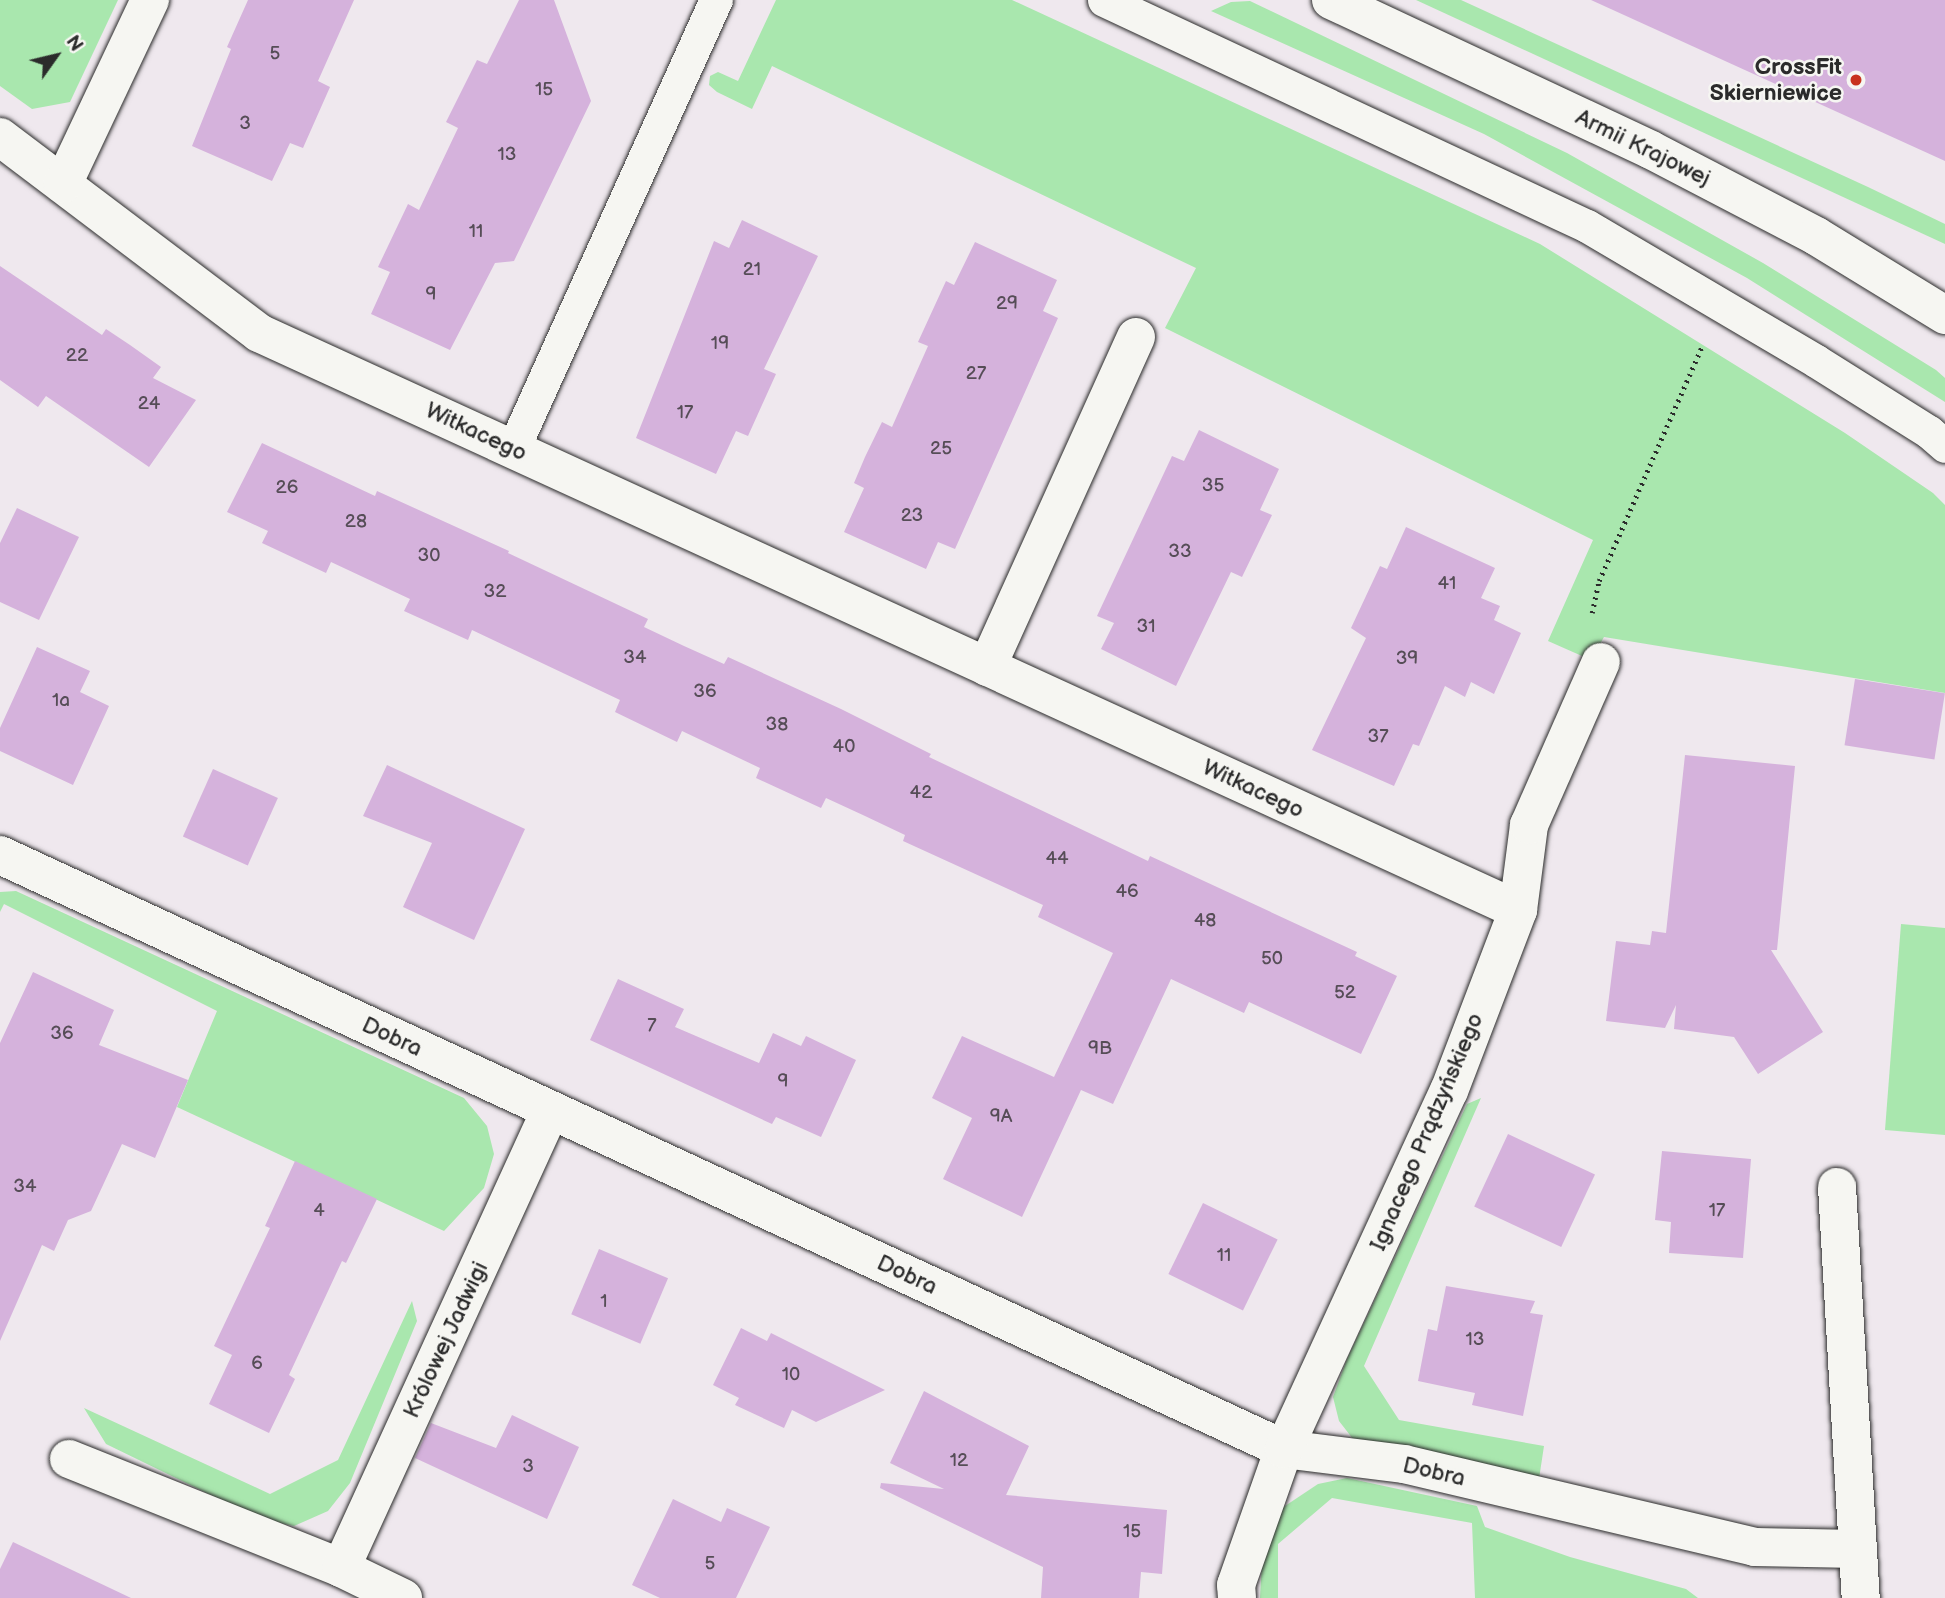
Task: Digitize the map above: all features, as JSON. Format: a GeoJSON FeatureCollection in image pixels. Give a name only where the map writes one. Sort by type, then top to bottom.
{"type":"FeatureCollection","features":[{"type":"Feature","properties":{"kind":"street"},"geometry":{"type":"LineString","coordinates":[[63,184],[150,0]]}},
{"type":"Feature","properties":{"kind":"street","name":"Armii Krajowej"},"geometry":{"type":"LineString","coordinates":[[1332,0],[1651,150],[1816,236],[1945,315]]}},
{"type":"Feature","properties":{"kind":"street","name":"Witkacego"},"geometry":{"type":"LineString","coordinates":[[0,137],[259,333],[1518,910]]}},
{"type":"Feature","properties":{"kind":"street"},"geometry":{"type":"LineString","coordinates":[[987,667],[1136,337]]}},
{"type":"Feature","properties":{"kind":"street","name":"Ignacego Prądzyńskiego"},"geometry":{"type":"LineString","coordinates":[[1237,1598],[1236,1585],[1284,1449],[1449,1091],[1518,910],[1529,825],[1596,672]]}},
{"type":"Feature","properties":{"kind":"street","name":"Dobra"},"geometry":{"type":"LineString","coordinates":[[0,855],[1284,1449],[1404,1464],[1755,1547],[1858,1549]]}},
{"type":"Feature","properties":{"kind":"street","name":"Królowej Jadwigi"},"geometry":{"type":"LineString","coordinates":[[341,1568],[550,1111]]}},
{"type":"Feature","properties":{"kind":"street"},"geometry":{"type":"LineString","coordinates":[[1837,1187],[1861,1598]]}},
{"type":"Feature","properties":{"kind":"street"},"geometry":{"type":"LineString","coordinates":[[69,1459],[341,1568],[403,1598]]}},
{"type":"Feature","properties":{"kind":"lane"},"geometry":{"type":"LineString","coordinates":[[513,449],[716,0]]}},
{"type":"Feature","properties":{"kind":"lane"},"geometry":{"type":"LineString","coordinates":[[1104,0],[1587,226],[1816,361],[1929,432],[1945,446]]}},
{"type":"Feature","properties":{"kind":"path"},"geometry":{"type":"LineString","coordinates":[[1596,672],[1584,669],[1583,653],[1599,581],[1702,345]]}},
{"type":"Feature","properties":{"kind":"green space"},"geometry":{"type":"Polygon","coordinates":[[[0,0],[118,0],[70,102],[32,109],[0,86],[0,0]]]}},
{"type":"Feature","properties":{"kind":"green space"},"geometry":{"type":"Polygon","coordinates":[[[776,0],[1012,0],[1540,244],[1845,433],[1933,493],[1945,505],[1945,693],[1604,637],[1591,660],[1548,641],[1593,540],[1165,328],[1196,268],[772,66],[752,109],[717,92],[709,85],[710,76],[718,72],[738,81],[776,0]]]}},
{"type":"Feature","properties":{"kind":"green space"},"geometry":{"type":"Polygon","coordinates":[[[1416,0],[1461,0],[1868,187],[1945,224],[1945,244],[1416,0]]]}},
{"type":"Feature","properties":{"kind":"green space"},"geometry":{"type":"Polygon","coordinates":[[[1250,1],[1567,153],[1763,263],[1936,370],[1945,378],[1945,402],[1747,278],[1484,134],[1211,11],[1231,2],[1250,1]]]}},
{"type":"Feature","properties":{"kind":"green space"},"geometry":{"type":"Polygon","coordinates":[[[16,891],[464,1098],[487,1126],[494,1154],[484,1188],[444,1231],[177,1107],[217,1011],[4,904],[0,912],[0,892],[16,891]]]}},
{"type":"Feature","properties":{"kind":"green space"},"geometry":{"type":"Polygon","coordinates":[[[1901,924],[1945,928],[1945,1135],[1885,1130],[1901,924]]]}},
{"type":"Feature","properties":{"kind":"green space"},"geometry":{"type":"Polygon","coordinates":[[[1481,1098],[1364,1366],[1399,1420],[1544,1446],[1539,1479],[1353,1439],[1339,1421],[1333,1397],[1347,1359],[1467,1104],[1481,1098]]]}},
{"type":"Feature","properties":{"kind":"green space"},"geometry":{"type":"Polygon","coordinates":[[[412,1301],[417,1321],[350,1483],[328,1511],[294,1526],[260,1519],[106,1444],[84,1408],[270,1494],[338,1460],[412,1301]]]}},
{"type":"Feature","properties":{"kind":"green space"},"geometry":{"type":"Polygon","coordinates":[[[1347,1478],[1477,1506],[1485,1527],[1570,1557],[1686,1589],[1698,1598],[1475,1598],[1472,1523],[1332,1498],[1278,1544],[1278,1598],[1260,1598],[1263,1542],[1282,1508],[1318,1484],[1347,1478]]]}},
{"type":"Feature","properties":{"kind":"building"},"geometry":{"type":"Polygon","coordinates":[[[248,0],[354,0],[318,81],[330,87],[303,148],[290,143],[272,181],[192,146],[231,49],[227,47],[248,0]]]}},
{"type":"Feature","properties":{"kind":"building"},"geometry":{"type":"Polygon","coordinates":[[[519,0],[554,0],[591,101],[514,261],[495,263],[450,350],[371,314],[390,272],[378,267],[408,204],[419,210],[458,128],[446,122],[477,60],[487,64],[519,0]]]}},
{"type":"Feature","properties":{"kind":"building","name":"CrossFit Skierniewice"},"geometry":{"type":"Polygon","coordinates":[[[1591,0],[1945,0],[1945,161],[1591,0]]]}},
{"type":"Feature","properties":{"kind":"building"},"geometry":{"type":"Polygon","coordinates":[[[742,220],[818,256],[764,369],[776,374],[748,436],[736,431],[716,474],[636,438],[714,241],[729,248],[742,220]]]}},
{"type":"Feature","properties":{"kind":"building"},"geometry":{"type":"Polygon","coordinates":[[[975,242],[1057,280],[1043,311],[1058,318],[955,549],[938,542],[926,569],[844,532],[864,488],[854,483],[865,457],[882,422],[892,427],[928,346],[918,342],[946,281],[954,285],[975,242]]]}},
{"type":"Feature","properties":{"kind":"building"},"geometry":{"type":"Polygon","coordinates":[[[0,266],[102,335],[106,329],[130,345],[161,367],[153,378],[196,400],[149,467],[46,396],[38,407],[0,380],[0,266]]]}},
{"type":"Feature","properties":{"kind":"building"},"geometry":{"type":"Polygon","coordinates":[[[1199,430],[1279,469],[1260,510],[1272,515],[1242,577],[1231,572],[1176,686],[1101,649],[1114,623],[1097,616],[1172,456],[1184,461],[1199,430]]]}},
{"type":"Feature","properties":{"kind":"building"},"geometry":{"type":"Polygon","coordinates":[[[262,443],[375,496],[377,491],[509,551],[508,553],[648,619],[644,627],[684,646],[724,664],[728,657],[841,709],[931,754],[929,757],[1148,861],[1150,856],[1357,952],[1355,956],[1397,976],[1361,1054],[1249,1002],[1244,1013],[1171,979],[1113,1104],[1081,1090],[1022,1217],[943,1179],[972,1118],[932,1098],[962,1036],[1054,1077],[1113,953],[1038,917],[1043,905],[903,841],[905,835],[826,798],[821,808],[756,778],[760,768],[682,731],[677,742],[615,712],[620,700],[472,630],[468,640],[404,611],[410,599],[331,562],[326,573],[262,543],[268,531],[227,512],[262,443]]]}},
{"type":"Feature","properties":{"kind":"building"},"geometry":{"type":"Polygon","coordinates":[[[17,508],[79,537],[39,620],[0,602],[0,543],[17,508]]]}},
{"type":"Feature","properties":{"kind":"building"},"geometry":{"type":"Polygon","coordinates":[[[1406,527],[1495,568],[1481,598],[1500,606],[1494,620],[1521,633],[1494,694],[1471,682],[1465,697],[1445,686],[1419,746],[1413,744],[1394,786],[1312,750],[1366,638],[1351,628],[1380,566],[1387,569],[1406,527]]]}},
{"type":"Feature","properties":{"kind":"building"},"geometry":{"type":"Polygon","coordinates":[[[37,647],[90,671],[80,692],[109,706],[73,785],[0,751],[0,728],[37,647]]]}},
{"type":"Feature","properties":{"kind":"building"},"geometry":{"type":"Polygon","coordinates":[[[1855,679],[1945,693],[1934,759],[1845,745],[1855,679]]]}},
{"type":"Feature","properties":{"kind":"building"},"geometry":{"type":"Polygon","coordinates":[[[1685,755],[1795,766],[1777,950],[1771,950],[1823,1032],[1758,1074],[1734,1037],[1674,1029],[1676,1005],[1665,1028],[1606,1021],[1616,941],[1650,945],[1652,931],[1666,933],[1685,755]]]}},
{"type":"Feature","properties":{"kind":"building"},"geometry":{"type":"Polygon","coordinates":[[[387,765],[525,829],[474,940],[403,907],[432,843],[363,816],[387,765]]]}},
{"type":"Feature","properties":{"kind":"building"},"geometry":{"type":"Polygon","coordinates":[[[213,769],[278,798],[248,865],[183,837],[213,769]]]}},
{"type":"Feature","properties":{"kind":"building"},"geometry":{"type":"Polygon","coordinates":[[[33,972],[114,1010],[99,1045],[188,1080],[155,1158],[122,1144],[91,1211],[68,1220],[54,1251],[42,1245],[0,1341],[0,1043],[33,972]]]}},
{"type":"Feature","properties":{"kind":"building"},"geometry":{"type":"Polygon","coordinates":[[[618,979],[684,1009],[675,1027],[759,1063],[773,1033],[801,1046],[806,1036],[856,1060],[821,1137],[776,1117],[772,1124],[590,1040],[618,979]]]}},
{"type":"Feature","properties":{"kind":"building"},"geometry":{"type":"Polygon","coordinates":[[[1508,1134],[1595,1175],[1561,1247],[1474,1207],[1508,1134]]]}},
{"type":"Feature","properties":{"kind":"building"},"geometry":{"type":"Polygon","coordinates":[[[1662,1151],[1751,1159],[1743,1258],[1669,1253],[1671,1222],[1655,1220],[1662,1151]]]}},
{"type":"Feature","properties":{"kind":"building"},"geometry":{"type":"Polygon","coordinates":[[[295,1161],[377,1199],[346,1263],[342,1261],[289,1375],[295,1379],[269,1433],[209,1404],[232,1355],[214,1346],[270,1228],[265,1226],[295,1161]]]}},
{"type":"Feature","properties":{"kind":"building"},"geometry":{"type":"Polygon","coordinates":[[[1203,1203],[1278,1239],[1243,1310],[1168,1274],[1203,1203]]]}},
{"type":"Feature","properties":{"kind":"building"},"geometry":{"type":"Polygon","coordinates":[[[599,1249],[668,1278],[640,1344],[571,1314],[599,1249]]]}},
{"type":"Feature","properties":{"kind":"building"},"geometry":{"type":"Polygon","coordinates":[[[1446,1286],[1535,1301],[1530,1313],[1543,1315],[1523,1416],[1472,1405],[1475,1393],[1418,1381],[1428,1329],[1437,1331],[1446,1286]]]}},
{"type":"Feature","properties":{"kind":"building"},"geometry":{"type":"Polygon","coordinates":[[[741,1328],[767,1341],[771,1333],[885,1390],[816,1422],[792,1410],[784,1428],[735,1405],[739,1398],[713,1385],[741,1328]]]}},
{"type":"Feature","properties":{"kind":"building"},"geometry":{"type":"Polygon","coordinates":[[[924,1391],[1029,1446],[1006,1495],[1167,1510],[1162,1574],[1141,1572],[1139,1598],[1041,1598],[1043,1567],[880,1488],[881,1483],[944,1489],[890,1463],[924,1391]]]}},
{"type":"Feature","properties":{"kind":"building"},"geometry":{"type":"Polygon","coordinates":[[[512,1415],[579,1447],[547,1519],[415,1458],[431,1423],[496,1448],[512,1415]]]}},
{"type":"Feature","properties":{"kind":"building"},"geometry":{"type":"Polygon","coordinates":[[[673,1499],[721,1522],[727,1508],[770,1527],[736,1598],[660,1598],[632,1585],[673,1499]]]}},
{"type":"Feature","properties":{"kind":"building"},"geometry":{"type":"Polygon","coordinates":[[[13,1542],[131,1598],[0,1598],[0,1569],[13,1542]]]}},
{"type":"Feature","properties":{"kind":"place","name":"CrossFit Skierniewice"},"geometry":{"type":"Point","coordinates":[1856,80]}}]}
